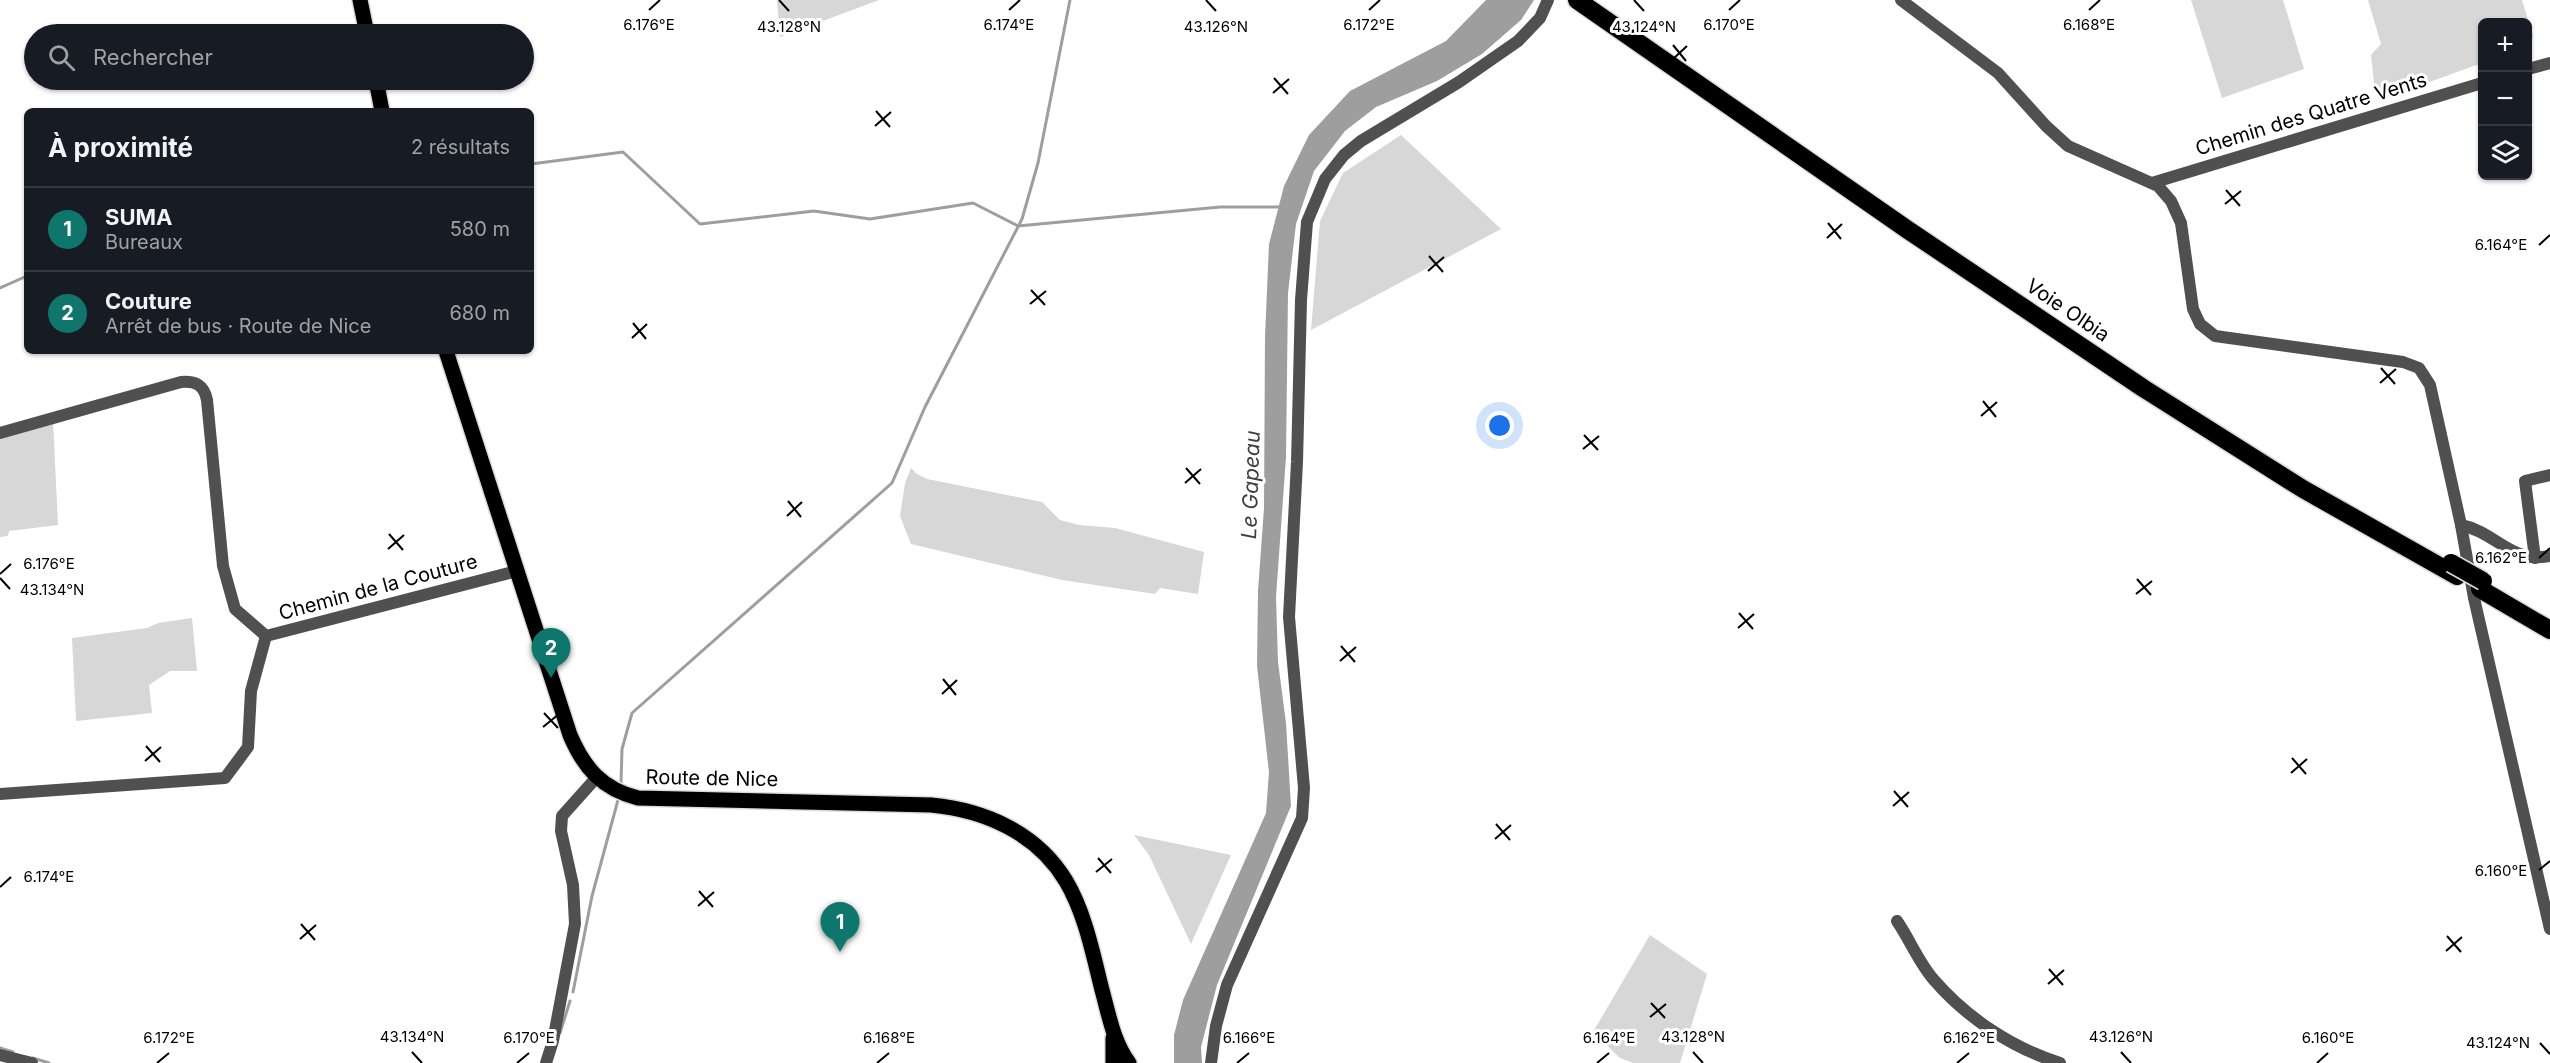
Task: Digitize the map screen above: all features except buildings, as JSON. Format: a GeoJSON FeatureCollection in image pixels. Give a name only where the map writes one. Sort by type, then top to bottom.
{"type":"FeatureCollection","features":[{"type":"Feature","properties":{"kind":"highway","name":"Voie Olbia"},"geometry":{"type":"LineString","coordinates":[[1577,0],[1916,235],[2170,406],[2303,489],[2550,619]]}},
{"type":"Feature","properties":{"kind":"highway","name":"Voie Olbia"},"geometry":{"type":"LineString","coordinates":[[1590,0],[2160,390],[2248,446],[2454,570]]}},
{"type":"Feature","properties":{"kind":"highway","name":"Voie Olbia"},"geometry":{"type":"LineString","coordinates":[[2482,585],[2550,630]]}},
{"type":"Feature","properties":{"kind":"main road"},"geometry":{"type":"LineString","coordinates":[[360,0],[365,24]]}},
{"type":"Feature","properties":{"kind":"main road"},"geometry":{"type":"LineString","coordinates":[[378,90],[381,108]]}},
{"type":"Feature","properties":{"kind":"main road","name":"Route de Nice"},"geometry":{"type":"LineString","coordinates":[[447,354],[570,735],[585,765],[596,778],[620,794],[638,798],[931,805],[973,812],[1012,828],[1042,852],[1065,881],[1080,914],[1113,1032]]}},
{"type":"Feature","properties":{"kind":"main road"},"geometry":{"type":"LineString","coordinates":[[1113,1032],[1113,1063]]}},
{"type":"Feature","properties":{"kind":"main road"},"geometry":{"type":"LineString","coordinates":[[1113,1032],[1129,1063]]}},
{"type":"Feature","properties":{"kind":"street"},"geometry":{"type":"LineString","coordinates":[[1211,1063],[1216,1026],[1227,985],[1302,818],[1304,788],[1289,617],[1297,462],[1301,300],[1307,222],[1325,179],[1344,155],[1361,141],[1459,82],[1518,41],[1540,18],[1548,0]]}},
{"type":"Feature","properties":{"kind":"street"},"geometry":{"type":"LineString","coordinates":[[1901,0],[1998,73],[2046,126],[2068,146],[2158,186],[2171,201],[2181,223],[2193,309],[2200,324],[2215,336],[2403,362],[2419,368],[2430,385],[2461,525],[2485,650],[2550,929]]}},
{"type":"Feature","properties":{"kind":"street"},"geometry":{"type":"LineString","coordinates":[[2532,68],[2550,63]]}},
{"type":"Feature","properties":{"kind":"street","name":"Chemin des Quatre Vents"},"geometry":{"type":"LineString","coordinates":[[2152,183],[2478,84]]}},
{"type":"Feature","properties":{"kind":"street"},"geometry":{"type":"LineString","coordinates":[[0,433],[181,382],[192,382],[203,388],[207,400],[214,489],[226,577],[235,609],[267,636]]}},
{"type":"Feature","properties":{"kind":"street"},"geometry":{"type":"LineString","coordinates":[[2535,558],[2525,481],[2550,475]]}},
{"type":"Feature","properties":{"kind":"street"},"geometry":{"type":"LineString","coordinates":[[2461,525],[2475,528],[2521,556],[2535,558],[2550,556]]}},
{"type":"Feature","properties":{"kind":"street","name":"Chemin de la Couture"},"geometry":{"type":"LineString","coordinates":[[0,794],[225,778],[248,747],[251,691],[267,636],[517,571]]}},
{"type":"Feature","properties":{"kind":"street"},"geometry":{"type":"LineString","coordinates":[[546,1063],[553,1041],[574,924],[573,885],[561,831],[562,816],[596,778]]}},
{"type":"Feature","properties":{"kind":"street"},"geometry":{"type":"LineString","coordinates":[[1897,921],[1934,979],[1964,1008],[1997,1035],[2037,1056],[2060,1063]]}},
{"type":"Feature","properties":{"kind":"street"},"geometry":{"type":"LineString","coordinates":[[0,1054],[32,1063]]}},
{"type":"Feature","properties":{"kind":"shaded area"},"geometry":{"type":"Polygon","coordinates":[[[777,0],[879,0],[780,37],[777,0]]]}},
{"type":"Feature","properties":{"kind":"shaded area"},"geometry":{"type":"Polygon","coordinates":[[[1486,0],[1534,0],[1521,20],[1482,54],[1437,81],[1376,107],[1345,131],[1314,171],[1296,224],[1288,293],[1286,457],[1276,597],[1278,662],[1286,723],[1291,806],[1217,985],[1201,1047],[1202,1063],[1174,1063],[1174,1035],[1183,1000],[1266,813],[1269,772],[1257,666],[1258,591],[1264,508],[1265,337],[1269,244],[1284,186],[1309,135],[1350,91],[1446,41],[1486,0]]]}},
{"type":"Feature","properties":{"kind":"shaded area"},"geometry":{"type":"Polygon","coordinates":[[[2191,0],[2283,0],[2304,69],[2222,98],[2191,0]]]}},
{"type":"Feature","properties":{"kind":"shaded area"},"geometry":{"type":"Polygon","coordinates":[[[2368,0],[2522,0],[2528,18],[2478,18],[2478,64],[2410,89],[2375,92],[2371,55],[2381,44],[2368,0]]]}},
{"type":"Feature","properties":{"kind":"shaded area"},"geometry":{"type":"Polygon","coordinates":[[[1401,135],[1501,229],[1311,330],[1320,221],[1343,173],[1401,135]]]}},
{"type":"Feature","properties":{"kind":"shaded area"},"geometry":{"type":"Polygon","coordinates":[[[53,420],[58,525],[9,531],[8,536],[0,537],[0,436],[53,420]]]}},
{"type":"Feature","properties":{"kind":"shaded area"},"geometry":{"type":"Polygon","coordinates":[[[911,468],[927,479],[1042,502],[1060,520],[1079,525],[1115,528],[1204,552],[1198,594],[1160,588],[1155,594],[1062,580],[911,544],[900,516],[905,483],[911,468]]]}},
{"type":"Feature","properties":{"kind":"shaded area"},"geometry":{"type":"Polygon","coordinates":[[[192,618],[197,671],[170,671],[149,685],[152,713],[76,721],[72,638],[147,628],[158,623],[192,618]]]}},
{"type":"Feature","properties":{"kind":"shaded area"},"geometry":{"type":"Polygon","coordinates":[[[1134,835],[1231,855],[1191,944],[1149,855],[1134,835]]]}},
{"type":"Feature","properties":{"kind":"shaded area"},"geometry":{"type":"Polygon","coordinates":[[[1650,935],[1707,974],[1680,1063],[1633,1063],[1620,1058],[1593,1032],[1650,935]]]}},
{"type":"Feature","properties":{"kind":"waterway"},"geometry":{"type":"LineString","coordinates":[[621,783],[622,749],[632,713],[892,483],[925,407],[1022,219],[1038,163],[1070,0]]}},
{"type":"Feature","properties":{"kind":"waterway"},"geometry":{"type":"LineString","coordinates":[[534,164],[623,152],[700,224],[814,211],[870,219],[973,203],[1018,226],[1220,207],[1281,207]]}},
{"type":"Feature","properties":{"kind":"waterway"},"geometry":{"type":"LineString","coordinates":[[0,288],[24,277]]}},
{"type":"Feature","properties":{"kind":"waterway"},"geometry":{"type":"LineString","coordinates":[[573,992],[592,896],[618,800]]}},
{"type":"Feature","properties":{"kind":"waterway"},"geometry":{"type":"LineString","coordinates":[[560,1033],[570,1001]]}},
{"type":"Feature","properties":{"kind":"waterway"},"geometry":{"type":"LineString","coordinates":[[0,1048],[13,1052]]}},
{"type":"Feature","properties":{"kind":"waterway"},"geometry":{"type":"LineString","coordinates":[[33,1058],[49,1063]]}},
{"type":"Feature","properties":{"kind":"place","name":"Couture"},"geometry":{"type":"Point","coordinates":[551,678]}},
{"type":"Feature","properties":{"kind":"place","name":"SUMA"},"geometry":{"type":"Point","coordinates":[840,952]}},
{"type":"Feature","properties":{"kind":"water label","name":"Le Gapeau"},"geometry":{"type":"Point","coordinates":[1251,485]}}]}
